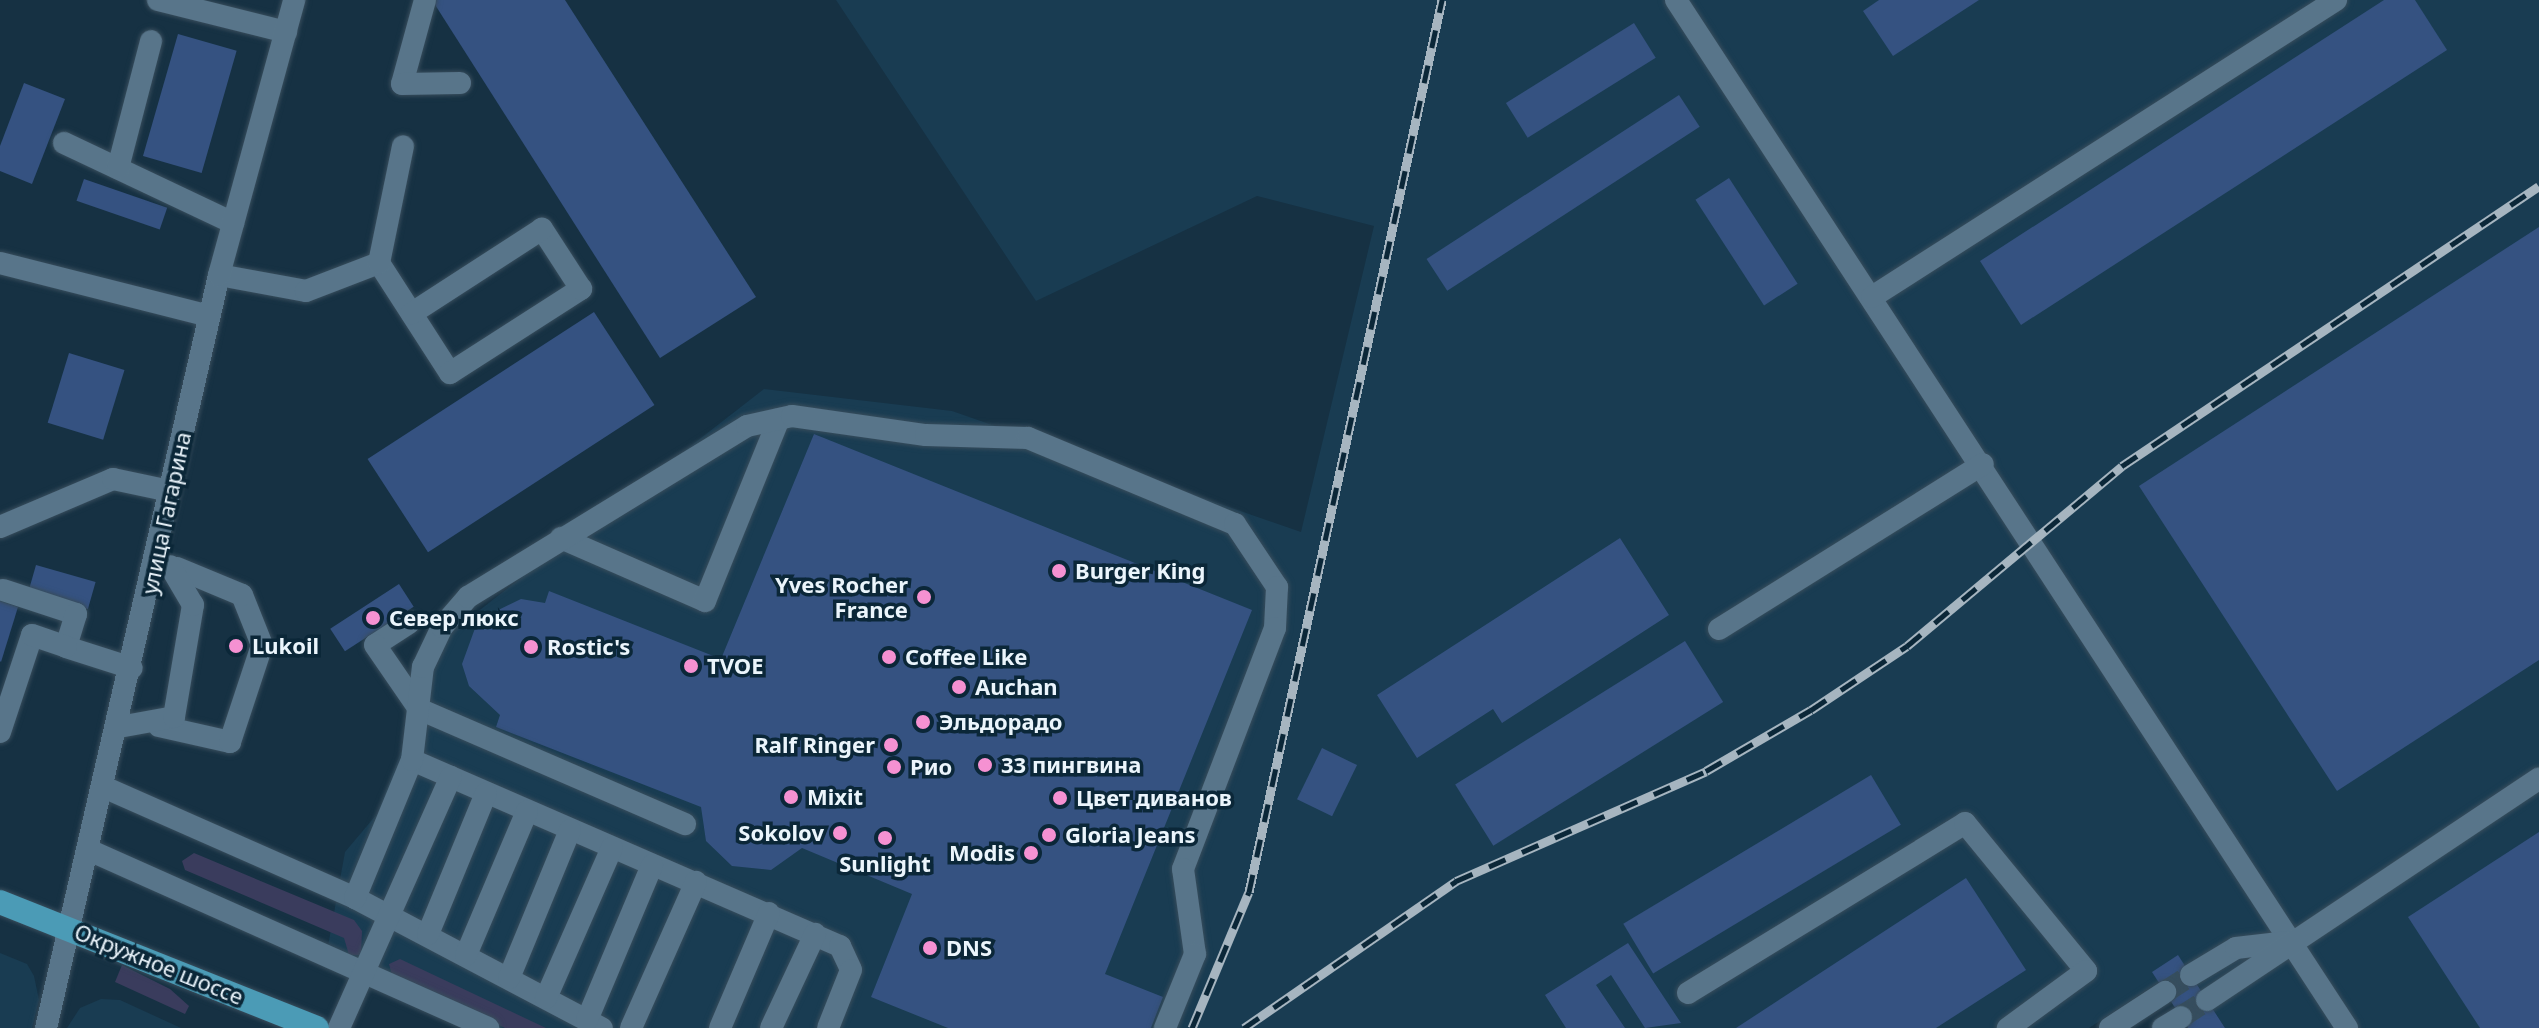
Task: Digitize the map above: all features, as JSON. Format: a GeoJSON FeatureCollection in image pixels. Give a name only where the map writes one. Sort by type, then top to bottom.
{"type":"FeatureCollection","features":[{"type":"Feature","properties":{"kind":"main road","name":"Окружное шоссе"},"geometry":{"type":"LineString","coordinates":[[0,902],[72,928],[317,1028]]}},
{"type":"Feature","properties":{"kind":"street"},"geometry":{"type":"LineString","coordinates":[[158,0],[286,32]]}},
{"type":"Feature","properties":{"kind":"street","name":"улица Гагарина"},"geometry":{"type":"LineString","coordinates":[[46,1028],[106,788],[209,316],[294,0]]}},
{"type":"Feature","properties":{"kind":"street"},"geometry":{"type":"LineString","coordinates":[[425,0],[402,84],[460,83]]}},
{"type":"Feature","properties":{"kind":"street"},"geometry":{"type":"LineString","coordinates":[[1676,0],[1983,464],[2347,1028]]}},
{"type":"Feature","properties":{"kind":"street"},"geometry":{"type":"LineString","coordinates":[[1872,297],[2336,0]]}},
{"type":"Feature","properties":{"kind":"street"},"geometry":{"type":"LineString","coordinates":[[118,168],[151,41]]}},
{"type":"Feature","properties":{"kind":"street"},"geometry":{"type":"LineString","coordinates":[[64,143],[233,223]]}},
{"type":"Feature","properties":{"kind":"street"},"geometry":{"type":"LineString","coordinates":[[403,146],[379,263],[450,373],[581,289],[542,229],[412,313]]}},
{"type":"Feature","properties":{"kind":"street"},"geometry":{"type":"LineString","coordinates":[[0,263],[209,316]]}},
{"type":"Feature","properties":{"kind":"street"},"geometry":{"type":"LineString","coordinates":[[219,275],[306,291],[379,263]]}},
{"type":"Feature","properties":{"kind":"street"},"geometry":{"type":"LineString","coordinates":[[561,538],[705,601],[779,419]]}},
{"type":"Feature","properties":{"kind":"street"},"geometry":{"type":"LineString","coordinates":[[355,898],[412,760],[423,667],[442,627],[468,597],[713,443],[779,419],[1028,438],[1235,524],[1277,587],[1275,628],[1183,869],[1195,954],[1165,1028]]}},
{"type":"Feature","properties":{"kind":"street"},"geometry":{"type":"LineString","coordinates":[[1719,629],[1983,464]]}},
{"type":"Feature","properties":{"kind":"street"},"geometry":{"type":"LineString","coordinates":[[0,527],[113,479],[170,491]]}},
{"type":"Feature","properties":{"kind":"street"},"geometry":{"type":"LineString","coordinates":[[119,727],[159,726],[230,742],[262,645],[242,595],[155,561]]}},
{"type":"Feature","properties":{"kind":"street"},"geometry":{"type":"LineString","coordinates":[[159,726],[174,717],[193,605],[177,568]]}},
{"type":"Feature","properties":{"kind":"street"},"geometry":{"type":"LineString","coordinates":[[3,590],[76,614],[66,647]]}},
{"type":"Feature","properties":{"kind":"street"},"geometry":{"type":"LineString","coordinates":[[409,623],[375,645],[419,709],[685,824]]}},
{"type":"Feature","properties":{"kind":"street"},"geometry":{"type":"LineString","coordinates":[[0,732],[32,635],[132,668]]}},
{"type":"Feature","properties":{"kind":"street"},"geometry":{"type":"LineString","coordinates":[[412,760],[769,913],[846,950],[852,962],[828,1028]]}},
{"type":"Feature","properties":{"kind":"street"},"geometry":{"type":"LineString","coordinates":[[339,1028],[368,972],[451,777]]}},
{"type":"Feature","properties":{"kind":"street"},"geometry":{"type":"LineString","coordinates":[[2207,1000],[2291,941],[2539,779]]}},
{"type":"Feature","properties":{"kind":"street"},"geometry":{"type":"LineString","coordinates":[[106,788],[355,898],[594,1024],[652,865]]}},
{"type":"Feature","properties":{"kind":"street"},"geometry":{"type":"LineString","coordinates":[[428,934],[486,793]]}},
{"type":"Feature","properties":{"kind":"street"},"geometry":{"type":"LineString","coordinates":[[466,955],[527,811]]}},
{"type":"Feature","properties":{"kind":"street"},"geometry":{"type":"LineString","coordinates":[[1688,993],[1965,823],[2086,971],[2008,1028]]}},
{"type":"Feature","properties":{"kind":"street"},"geometry":{"type":"LineString","coordinates":[[509,978],[570,830]]}},
{"type":"Feature","properties":{"kind":"street"},"geometry":{"type":"LineString","coordinates":[[546,998],[612,848]]}},
{"type":"Feature","properties":{"kind":"street"},"geometry":{"type":"LineString","coordinates":[[91,851],[488,1028]]}},
{"type":"Feature","properties":{"kind":"street"},"geometry":{"type":"LineString","coordinates":[[631,1028],[696,882]]}},
{"type":"Feature","properties":{"kind":"street"},"geometry":{"type":"LineString","coordinates":[[720,1028],[769,913]]}},
{"type":"Feature","properties":{"kind":"street"},"geometry":{"type":"LineString","coordinates":[[771,1028],[815,934]]}},
{"type":"Feature","properties":{"kind":"street"},"geometry":{"type":"LineString","coordinates":[[2191,975],[2236,948],[2291,941]]}},
{"type":"Feature","properties":{"kind":"street"},"geometry":{"type":"LineString","coordinates":[[2110,1028],[2165,992]]}},
{"type":"Feature","properties":{"kind":"shaded area"},"geometry":{"type":"Polygon","coordinates":[[[836,0],[2539,0],[2539,1028],[2225,1028],[2185,965],[2089,1028],[491,1028],[328,946],[345,852],[377,814],[445,637],[764,389],[952,411],[1301,532],[1374,226],[1257,196],[1036,301],[836,0]]]}},
{"type":"Feature","properties":{"kind":"shaded area"},"geometry":{"type":"Polygon","coordinates":[[[194,853],[354,920],[362,931],[361,955],[349,955],[344,938],[185,870],[182,861],[194,853]]]}},
{"type":"Feature","properties":{"kind":"shaded area"},"geometry":{"type":"Polygon","coordinates":[[[0,953],[27,964],[34,976],[39,1000],[32,1028],[0,1028],[0,953]]]}},
{"type":"Feature","properties":{"kind":"shaded area"},"geometry":{"type":"Polygon","coordinates":[[[400,959],[546,1028],[505,1028],[392,975],[389,964],[400,959]]]}},
{"type":"Feature","properties":{"kind":"shaded area"},"geometry":{"type":"Polygon","coordinates":[[[122,965],[170,989],[189,1006],[185,1014],[115,982],[122,965]]]}},
{"type":"Feature","properties":{"kind":"shaded area"},"geometry":{"type":"Polygon","coordinates":[[[101,999],[120,1000],[181,1028],[67,1028],[80,1008],[101,999]]]}},
{"type":"Feature","properties":{"kind":"building"},"geometry":{"type":"Polygon","coordinates":[[[432,0],[565,0],[756,297],[660,358],[432,0]]]}},
{"type":"Feature","properties":{"kind":"building"},"geometry":{"type":"Polygon","coordinates":[[[1879,0],[1979,0],[1893,56],[1863,11],[1879,0]]]}},
{"type":"Feature","properties":{"kind":"building"},"geometry":{"type":"Polygon","coordinates":[[[2384,0],[2415,0],[2447,50],[2021,325],[1980,261],[2384,0]]]}},
{"type":"Feature","properties":{"kind":"building"},"geometry":{"type":"Polygon","coordinates":[[[1634,23],[1656,58],[1528,138],[1506,103],[1634,23]]]}},
{"type":"Feature","properties":{"kind":"building"},"geometry":{"type":"Polygon","coordinates":[[[178,34],[237,51],[202,173],[143,156],[178,34]]]}},
{"type":"Feature","properties":{"kind":"building"},"geometry":{"type":"Polygon","coordinates":[[[24,83],[65,99],[32,184],[0,171],[0,146],[24,83]]]}},
{"type":"Feature","properties":{"kind":"building"},"geometry":{"type":"Polygon","coordinates":[[[1679,95],[1700,127],[1447,291],[1427,259],[1679,95]]]}},
{"type":"Feature","properties":{"kind":"building"},"geometry":{"type":"Polygon","coordinates":[[[1729,178],[1798,284],[1764,305],[1695,200],[1729,178]]]}},
{"type":"Feature","properties":{"kind":"building"},"geometry":{"type":"Polygon","coordinates":[[[84,179],[167,208],[160,229],[77,201],[84,179]]]}},
{"type":"Feature","properties":{"kind":"building"},"geometry":{"type":"Polygon","coordinates":[[[2539,227],[2539,660],[2337,791],[2139,486],[2539,227]]]}},
{"type":"Feature","properties":{"kind":"building"},"geometry":{"type":"Polygon","coordinates":[[[594,312],[654,405],[428,552],[368,459],[594,312]]]}},
{"type":"Feature","properties":{"kind":"building"},"geometry":{"type":"Polygon","coordinates":[[[69,353],[124,370],[103,440],[48,423],[69,353]]]}},
{"type":"Feature","properties":{"kind":"building","name":"Рио"},"geometry":{"type":"Polygon","coordinates":[[[814,434],[1252,610],[1105,974],[1163,997],[1151,1028],[948,1028],[871,997],[912,894],[802,848],[771,870],[732,866],[706,841],[701,807],[496,727],[500,715],[469,686],[462,664],[478,620],[521,599],[545,603],[549,591],[721,659],[814,434]]]}},
{"type":"Feature","properties":{"kind":"building"},"geometry":{"type":"Polygon","coordinates":[[[1620,538],[1669,615],[1502,723],[1493,709],[1417,758],[1377,695],[1620,538]]]}},
{"type":"Feature","properties":{"kind":"building"},"geometry":{"type":"Polygon","coordinates":[[[36,565],[96,582],[88,609],[28,592],[36,565]]]}},
{"type":"Feature","properties":{"kind":"building","name":"Север люкс"},"geometry":{"type":"Polygon","coordinates":[[[399,584],[414,607],[345,651],[330,629],[399,584]]]}},
{"type":"Feature","properties":{"kind":"building"},"geometry":{"type":"Polygon","coordinates":[[[0,601],[18,607],[1,662],[0,661],[0,601]]]}},
{"type":"Feature","properties":{"kind":"building"},"geometry":{"type":"Polygon","coordinates":[[[1685,641],[1723,702],[1493,846],[1455,785],[1685,641]]]}},
{"type":"Feature","properties":{"kind":"building"},"geometry":{"type":"Polygon","coordinates":[[[1322,748],[1357,765],[1332,816],[1297,799],[1322,748]]]}},
{"type":"Feature","properties":{"kind":"building"},"geometry":{"type":"Polygon","coordinates":[[[1871,775],[1901,825],[1653,974],[1623,924],[1871,775]]]}},
{"type":"Feature","properties":{"kind":"building"},"geometry":{"type":"Polygon","coordinates":[[[2539,832],[2539,1028],[2480,1028],[2408,917],[2539,832]]]}},
{"type":"Feature","properties":{"kind":"building"},"geometry":{"type":"Polygon","coordinates":[[[1966,878],[2026,970],[1936,1028],[1736,1028],[1966,878]]]}},
{"type":"Feature","properties":{"kind":"building"},"geometry":{"type":"Polygon","coordinates":[[[1628,943],[1681,1023],[1645,1028],[1611,975],[1596,985],[1625,1028],[1566,1028],[1545,995],[1628,943]]]}},
{"type":"Feature","properties":{"kind":"building"},"geometry":{"type":"Polygon","coordinates":[[[2178,955],[2225,1028],[2188,1028],[2152,972],[2178,955]]]}},
{"type":"Feature","properties":{"kind":"tunnel"},"geometry":{"type":"LineString","coordinates":[[2165,992],[2191,975]]}},
{"type":"Feature","properties":{"kind":"tunnel"},"geometry":{"type":"LineString","coordinates":[[2181,1017],[2207,1000]]}},
{"type":"Feature","properties":{"kind":"railway"},"geometry":{"type":"LineString","coordinates":[[1192,1028],[1249,892],[1442,0]]}},
{"type":"Feature","properties":{"kind":"railway"},"geometry":{"type":"LineString","coordinates":[[1244,1028],[1456,881],[1706,771],[1811,710],[1907,646],[2122,466],[2539,186]]}},
{"type":"Feature","properties":{"kind":"place","name":"Burger King"},"geometry":{"type":"Point","coordinates":[1059,571]}},
{"type":"Feature","properties":{"kind":"place","name":"Yves Rocher France"},"geometry":{"type":"Point","coordinates":[924,597]}},
{"type":"Feature","properties":{"kind":"place","name":"Север люкс"},"geometry":{"type":"Point","coordinates":[373,618]}},
{"type":"Feature","properties":{"kind":"place","name":"Lukoil"},"geometry":{"type":"Point","coordinates":[236,646]}},
{"type":"Feature","properties":{"kind":"place","name":"Rostic's"},"geometry":{"type":"Point","coordinates":[531,647]}},
{"type":"Feature","properties":{"kind":"place","name":"Coffee Like"},"geometry":{"type":"Point","coordinates":[889,657]}},
{"type":"Feature","properties":{"kind":"place","name":"TVOE"},"geometry":{"type":"Point","coordinates":[691,666]}},
{"type":"Feature","properties":{"kind":"place","name":"Auchan"},"geometry":{"type":"Point","coordinates":[959,687]}},
{"type":"Feature","properties":{"kind":"place","name":"Эльдорадо"},"geometry":{"type":"Point","coordinates":[923,722]}},
{"type":"Feature","properties":{"kind":"place","name":"Ralf Ringer"},"geometry":{"type":"Point","coordinates":[891,745]}},
{"type":"Feature","properties":{"kind":"place","name":"33 пингвина"},"geometry":{"type":"Point","coordinates":[985,765]}},
{"type":"Feature","properties":{"kind":"place","name":"Рио"},"geometry":{"type":"Point","coordinates":[894,767]}},
{"type":"Feature","properties":{"kind":"place","name":"Mixit"},"geometry":{"type":"Point","coordinates":[791,797]}},
{"type":"Feature","properties":{"kind":"place","name":"Цвет диванов"},"geometry":{"type":"Point","coordinates":[1060,798]}},
{"type":"Feature","properties":{"kind":"place","name":"Sokolov"},"geometry":{"type":"Point","coordinates":[840,833]}},
{"type":"Feature","properties":{"kind":"place","name":"Gloria Jeans"},"geometry":{"type":"Point","coordinates":[1049,835]}},
{"type":"Feature","properties":{"kind":"place","name":"Sunlight"},"geometry":{"type":"Point","coordinates":[885,838]}},
{"type":"Feature","properties":{"kind":"place","name":"Modis"},"geometry":{"type":"Point","coordinates":[1031,853]}},
{"type":"Feature","properties":{"kind":"place","name":"DNS"},"geometry":{"type":"Point","coordinates":[930,948]}}]}
